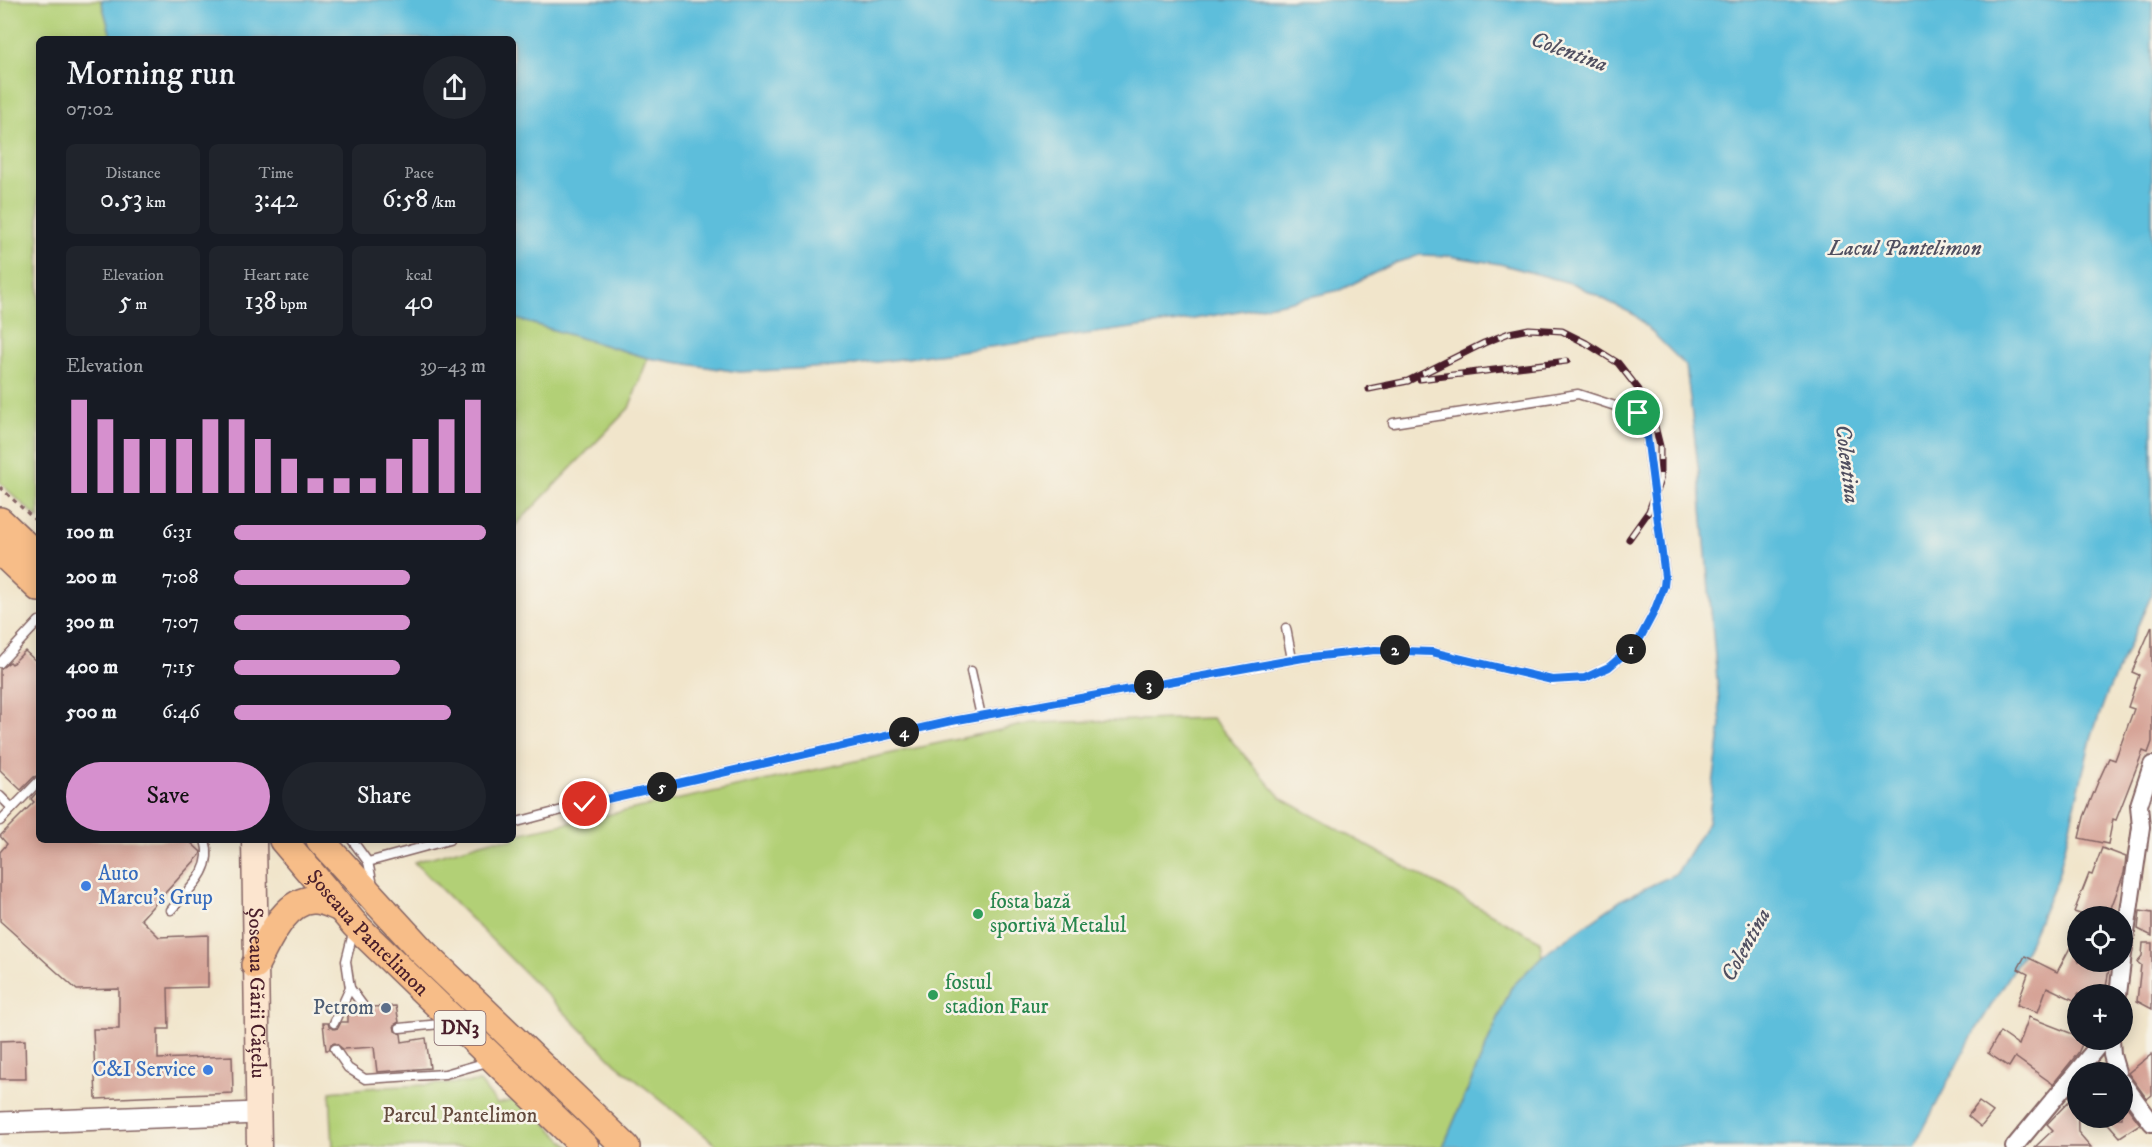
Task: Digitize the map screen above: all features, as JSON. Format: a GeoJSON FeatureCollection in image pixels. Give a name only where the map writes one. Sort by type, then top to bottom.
{"type":"FeatureCollection","features":[{"type":"Feature","properties":{"kind":"main road"},"geometry":{"type":"LineString","coordinates":[[0,521],[36,555]]}},
{"type":"Feature","properties":{"kind":"main road"},"geometry":{"type":"LineString","coordinates":[[0,551],[36,585]]}},
{"type":"Feature","properties":{"kind":"main road","name":"Șoseaua Gării Cățelu"},"geometry":{"type":"LineString","coordinates":[[254,843],[259,1147]]}},
{"type":"Feature","properties":{"kind":"main road","name":"Șoseaua Pantelimon"},"geometry":{"type":"LineString","coordinates":[[285,843],[346,916],[454,1023],[585,1147]]}},
{"type":"Feature","properties":{"kind":"main road","name":"Șoseaua Pantelimon"},"geometry":{"type":"LineString","coordinates":[[323,843],[378,906],[429,958],[627,1147]]}},
{"type":"Feature","properties":{"kind":"main road"},"geometry":{"type":"LineString","coordinates":[[255,965],[273,932],[285,915],[298,904],[314,900],[346,916]]}},
{"type":"Feature","properties":{"kind":"street"},"geometry":{"type":"LineString","coordinates":[[2132,906],[2147,829],[2139,805],[2152,765]]}},
{"type":"Feature","properties":{"kind":"street"},"geometry":{"type":"LineString","coordinates":[[2014,1147],[2095,1050]]}},
{"type":"Feature","properties":{"kind":"street"},"geometry":{"type":"LineString","coordinates":[[2133,1097],[2152,1124]]}},
{"type":"Feature","properties":{"kind":"street"},"geometry":{"type":"LineString","coordinates":[[0,1123],[258,1113]]}},
{"type":"Feature","properties":{"kind":"lane"},"geometry":{"type":"LineString","coordinates":[[516,822],[585,804],[981,716],[1292,660],[1375,650],[1432,652],[1552,680],[1569,681],[1598,673],[1630,650],[1644,633],[1664,586],[1665,577],[1645,420],[1640,414],[1578,394],[1394,423]]}},
{"type":"Feature","properties":{"kind":"lane"},"geometry":{"type":"LineString","coordinates":[[0,663],[36,624]]}},
{"type":"Feature","properties":{"kind":"lane"},"geometry":{"type":"LineString","coordinates":[[1286,628],[1292,660]]}},
{"type":"Feature","properties":{"kind":"lane"},"geometry":{"type":"LineString","coordinates":[[970,671],[981,716]]}},
{"type":"Feature","properties":{"kind":"lane"},"geometry":{"type":"LineString","coordinates":[[0,820],[36,784]]}},
{"type":"Feature","properties":{"kind":"lane"},"geometry":{"type":"LineString","coordinates":[[0,796],[12,808]]}},
{"type":"Feature","properties":{"kind":"lane"},"geometry":{"type":"LineString","coordinates":[[171,910],[205,872],[208,859],[205,843]]}},
{"type":"Feature","properties":{"kind":"lane"},"geometry":{"type":"LineString","coordinates":[[354,843],[368,862],[378,906]]}},
{"type":"Feature","properties":{"kind":"lane"},"geometry":{"type":"LineString","coordinates":[[368,862],[438,843]]}},
{"type":"Feature","properties":{"kind":"lane"},"geometry":{"type":"LineString","coordinates":[[346,916],[349,942],[346,961],[350,988],[364,1007]]}},
{"type":"Feature","properties":{"kind":"lane"},"geometry":{"type":"LineString","coordinates":[[334,1023],[350,988]]}},
{"type":"Feature","properties":{"kind":"lane"},"geometry":{"type":"LineString","coordinates":[[400,1028],[454,1023]]}},
{"type":"Feature","properties":{"kind":"lane"},"geometry":{"type":"LineString","coordinates":[[335,1049],[348,1068],[365,1079],[445,1074],[493,1060]]}},
{"type":"Feature","properties":{"kind":"path"},"geometry":{"type":"LineString","coordinates":[[0,487],[36,521]]}},
{"type":"Feature","properties":{"kind":"green space"},"geometry":{"type":"Polygon","coordinates":[[[0,0],[101,0],[111,36],[36,36],[36,516],[0,483],[0,0]]]}},
{"type":"Feature","properties":{"kind":"green space"},"geometry":{"type":"Polygon","coordinates":[[[516,319],[648,358],[629,408],[516,525],[516,319]]]}},
{"type":"Feature","properties":{"kind":"green space","name":"fosta bază sportivă Metalul"},"geometry":{"type":"Polygon","coordinates":[[[1212,718],[1281,798],[1540,941],[1542,956],[1511,988],[1443,1147],[719,1147],[616,1064],[414,862],[481,843],[516,843],[516,834],[1032,723],[1212,718]]]}},
{"type":"Feature","properties":{"kind":"green space","name":"Parcul Pantelimon"},"geometry":{"type":"Polygon","coordinates":[[[480,1082],[497,1104],[520,1099],[570,1147],[333,1147],[330,1092],[480,1082]]]}},
{"type":"Feature","properties":{"kind":"water","name":"Lacul Pantelimon"},"geometry":{"type":"Polygon","coordinates":[[[101,0],[2152,0],[2152,594],[2107,694],[2092,735],[2058,876],[2027,948],[1971,1038],[1914,1147],[1443,1147],[1511,988],[1542,956],[1623,899],[1677,873],[1708,822],[1721,726],[1699,474],[1686,366],[1635,315],[1574,284],[1500,264],[1449,256],[1420,255],[1395,263],[1340,290],[1177,322],[847,366],[739,372],[648,358],[516,319],[516,36],[111,36],[101,0]]]}},
{"type":"Feature","properties":{"kind":"building"},"geometry":{"type":"Polygon","coordinates":[[[2152,626],[2152,742],[2148,753],[2143,751],[2116,820],[2113,819],[2108,844],[2079,838],[2084,817],[2098,782],[2109,758],[2115,760],[2134,709],[2128,707],[2139,675],[2132,672],[2152,626]]]}},
{"type":"Feature","properties":{"kind":"building"},"geometry":{"type":"Polygon","coordinates":[[[25,651],[36,661],[36,776],[21,790],[0,770],[0,669],[10,662],[12,664],[25,651]]]}},
{"type":"Feature","properties":{"kind":"building","name":"Auto Marcu's Grup"},"geometry":{"type":"Polygon","coordinates":[[[36,793],[36,843],[191,843],[201,852],[141,919],[159,937],[208,935],[208,987],[168,988],[169,1029],[158,1029],[158,1059],[232,1056],[233,1093],[96,1099],[93,1029],[119,1029],[119,989],[77,990],[0,921],[0,852],[7,844],[0,836],[34,802],[31,799],[36,793]]]}},
{"type":"Feature","properties":{"kind":"building"},"geometry":{"type":"Polygon","coordinates":[[[2102,848],[2126,857],[2124,873],[2112,906],[2076,906],[2089,874],[2092,875],[2102,848]]]}},
{"type":"Feature","properties":{"kind":"building"},"geometry":{"type":"Polygon","coordinates":[[[2140,911],[2152,913],[2152,936],[2138,929],[2140,911]]]}},
{"type":"Feature","properties":{"kind":"building"},"geometry":{"type":"Polygon","coordinates":[[[2143,943],[2152,943],[2152,1009],[2137,1001],[2141,965],[2137,962],[2142,956],[2143,943]]]}},
{"type":"Feature","properties":{"kind":"building"},"geometry":{"type":"Polygon","coordinates":[[[2067,953],[2067,972],[2108,972],[2107,984],[2067,984],[2067,997],[2047,987],[2038,1012],[2017,1005],[2028,974],[2018,969],[2025,956],[2057,972],[2067,953]]]}},
{"type":"Feature","properties":{"kind":"building"},"geometry":{"type":"Polygon","coordinates":[[[396,1006],[399,1022],[394,1025],[395,1031],[401,1034],[402,1042],[426,1038],[430,1068],[377,1072],[374,1047],[343,1049],[335,1043],[331,1044],[329,1050],[326,1050],[323,1023],[328,1023],[329,1027],[334,1029],[338,1028],[341,1022],[348,1022],[348,1008],[356,1008],[364,1013],[368,1012],[370,1007],[396,1006]]]}},
{"type":"Feature","properties":{"kind":"building"},"geometry":{"type":"Polygon","coordinates":[[[2029,1017],[2067,1032],[2067,1050],[2079,1050],[2071,1062],[2067,1062],[2067,1067],[2053,1084],[2015,1057],[2009,1067],[1988,1053],[2000,1032],[2019,1045],[2029,1017]]]}},
{"type":"Feature","properties":{"kind":"building"},"geometry":{"type":"Polygon","coordinates":[[[25,1040],[26,1079],[0,1079],[0,1041],[25,1040]]]}},
{"type":"Feature","properties":{"kind":"building"},"geometry":{"type":"Polygon","coordinates":[[[2152,1054],[2152,1095],[2147,1099],[2133,1080],[2133,1069],[2152,1054]]]}},
{"type":"Feature","properties":{"kind":"building"},"geometry":{"type":"Polygon","coordinates":[[[1979,1102],[1993,1112],[1981,1127],[1968,1116],[1979,1102]]]}},
{"type":"Feature","properties":{"kind":"building"},"geometry":{"type":"Polygon","coordinates":[[[2067,1103],[2067,1128],[2078,1128],[2078,1132],[2091,1147],[2035,1147],[2053,1130],[2047,1124],[2067,1103]]]}},
{"type":"Feature","properties":{"kind":"building"},"geometry":{"type":"Polygon","coordinates":[[[2133,1115],[2140,1124],[2120,1137],[2112,1128],[2133,1128],[2133,1115]]]}},
{"type":"Feature","properties":{"kind":"railway"},"geometry":{"type":"LineString","coordinates":[[1369,389],[1408,381],[1509,333],[1529,329],[1562,331],[1586,343],[1618,363],[1639,390],[1653,418],[1660,446],[1660,480],[1649,511],[1629,539]]}},
{"type":"Feature","properties":{"kind":"railway"},"geometry":{"type":"LineString","coordinates":[[1420,379],[1567,361]]}},
{"type":"Feature","properties":{"kind":"place","name":"Auto Marcu's Grup"},"geometry":{"type":"Point","coordinates":[86,886]}},
{"type":"Feature","properties":{"kind":"place","name":"fosta bază sportivă Metalul"},"geometry":{"type":"Point","coordinates":[978,914]}},
{"type":"Feature","properties":{"kind":"place","name":"fostul stadion Faur"},"geometry":{"type":"Point","coordinates":[933,995]}},
{"type":"Feature","properties":{"kind":"place","name":"Petrom"},"geometry":{"type":"Point","coordinates":[386,1008]}},
{"type":"Feature","properties":{"kind":"place","name":"C&I Service"},"geometry":{"type":"Point","coordinates":[208,1070]}},
{"type":"Feature","properties":{"kind":"route"},"geometry":{"type":"LineString","coordinates":[[585,804],[952,721],[1303,658],[1375,650],[1404,650],[1432,652],[1552,680],[1585,678],[1609,667],[1638,642],[1654,612],[1664,586],[1665,577],[1645,420],[1638,413]]}},
{"type":"Feature","properties":{"kind":"water label","name":"Colentina"},"geometry":{"type":"Point","coordinates":[1569,52]}},
{"type":"Feature","properties":{"kind":"water label","name":"Colentina"},"geometry":{"type":"Point","coordinates":[1847,464]}},
{"type":"Feature","properties":{"kind":"water label","name":"Colentina"},"geometry":{"type":"Point","coordinates":[1746,945]}}]}
